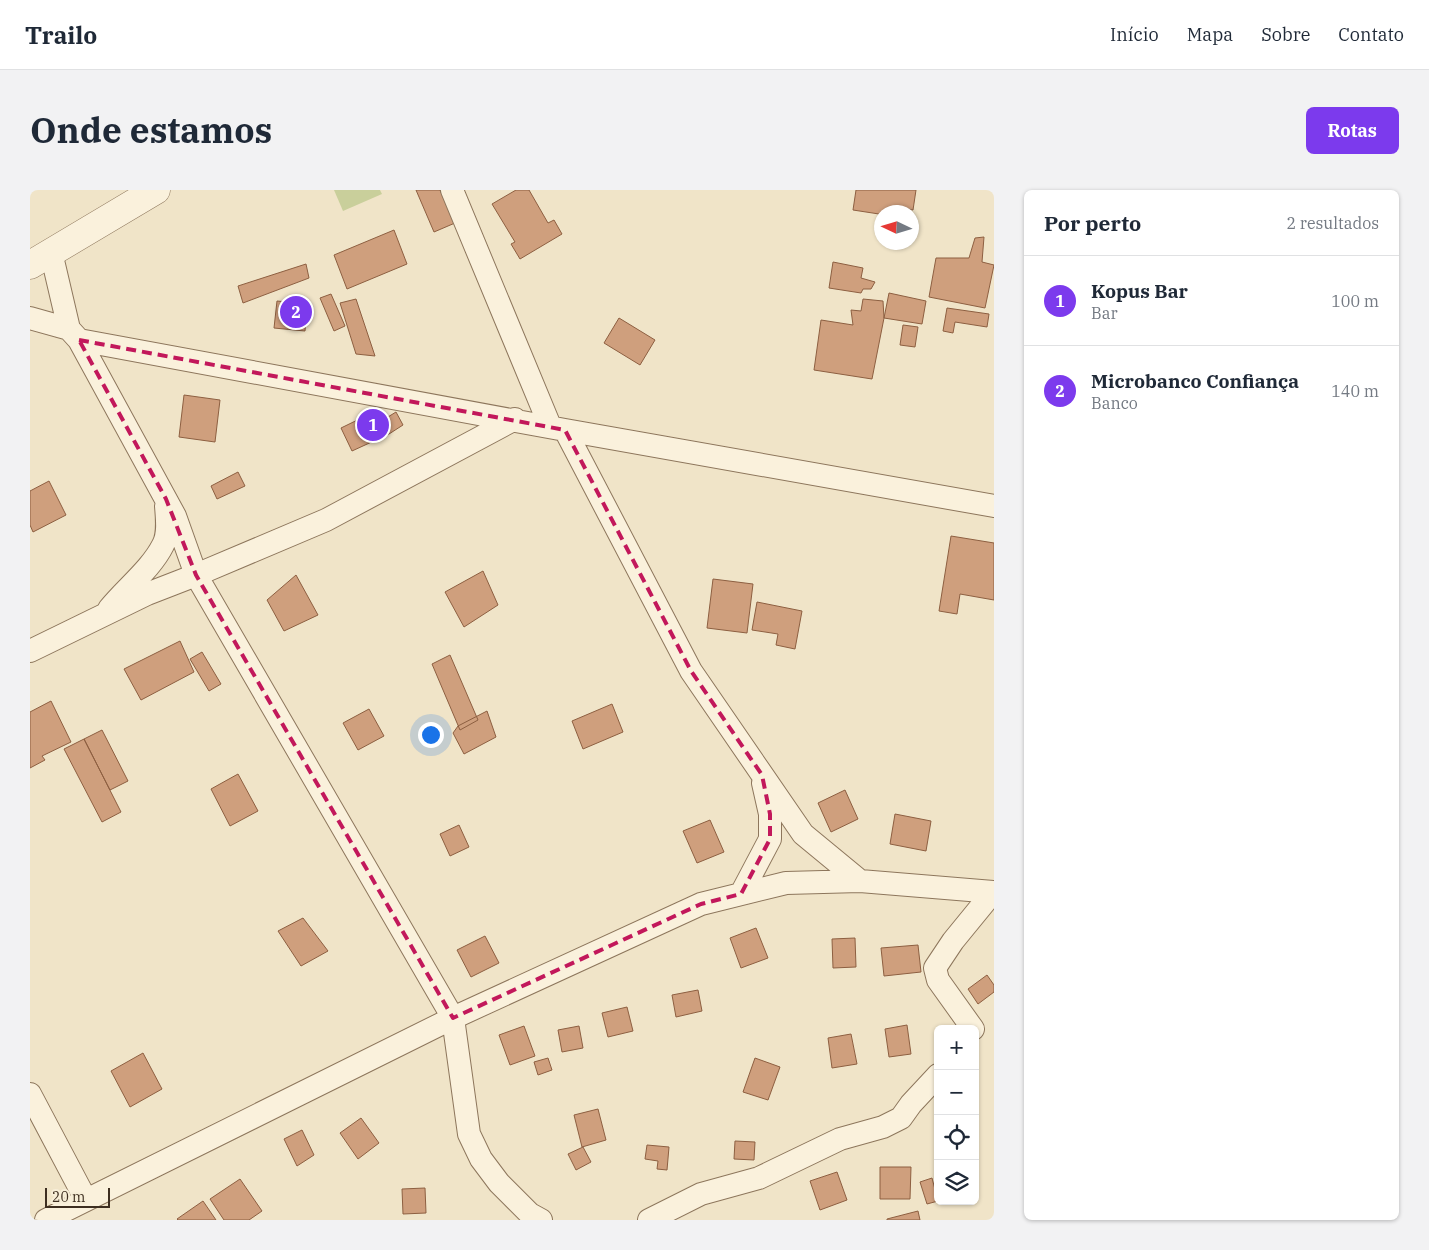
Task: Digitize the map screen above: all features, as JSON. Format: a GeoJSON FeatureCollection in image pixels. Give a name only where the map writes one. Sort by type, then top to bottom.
{"type":"FeatureCollection","features":[{"type":"Feature","properties":{"kind":"street"},"geometry":{"type":"LineString","coordinates":[[156,190],[41,259],[74,334],[175,516],[196,575],[453,1018],[469,1134],[481,1159],[499,1183],[530,1214],[541,1220]]}},
{"type":"Feature","properties":{"kind":"street"},"geometry":{"type":"LineString","coordinates":[[452,190],[558,428],[690,671],[803,834],[860,881]]}},
{"type":"Feature","properties":{"kind":"street"},"geometry":{"type":"LineString","coordinates":[[30,318],[74,334],[558,428],[994,506]]}},
{"type":"Feature","properties":{"kind":"street"},"geometry":{"type":"LineString","coordinates":[[30,652],[147,594],[326,520],[515,419]]}},
{"type":"Feature","properties":{"kind":"street"},"geometry":{"type":"LineString","coordinates":[[103,615],[148,566],[164,544],[168,526],[166,499]]}},
{"type":"Feature","properties":{"kind":"street"},"geometry":{"type":"LineString","coordinates":[[741,894],[770,839],[770,814],[762,775]]}},
{"type":"Feature","properties":{"kind":"street"},"geometry":{"type":"LineString","coordinates":[[46,1220],[453,1018],[701,904],[786,883],[860,881],[994,892]]}},
{"type":"Feature","properties":{"kind":"street"},"geometry":{"type":"LineString","coordinates":[[970,1025],[938,980],[935,968],[953,941],[994,892]]}},
{"type":"Feature","properties":{"kind":"street"},"geometry":{"type":"LineString","coordinates":[[649,1220],[701,1194],[759,1178],[840,1139],[883,1128],[901,1118],[910,1104],[934,1079]]}},
{"type":"Feature","properties":{"kind":"street"},"geometry":{"type":"LineString","coordinates":[[30,1094],[86,1200]]}},
{"type":"Feature","properties":{"kind":"highlighted area"},"geometry":{"type":"Polygon","coordinates":[[[79,340],[565,430],[691,671],[762,775],[770,814],[770,839],[741,894],[701,904],[453,1018],[196,575],[166,499],[79,340]]]}},
{"type":"Feature","properties":{"kind":"green space"},"geometry":{"type":"Polygon","coordinates":[[[334,190],[380,190],[382,194],[343,211],[334,190]]]}},
{"type":"Feature","properties":{"kind":"building"},"geometry":{"type":"Polygon","coordinates":[[[416,190],[440,190],[455,223],[434,232],[416,190]]]}},
{"type":"Feature","properties":{"kind":"building"},"geometry":{"type":"Polygon","coordinates":[[[516,190],[529,190],[548,223],[554,220],[562,234],[520,259],[511,244],[515,242],[492,204],[516,190]]]}},
{"type":"Feature","properties":{"kind":"building"},"geometry":{"type":"Polygon","coordinates":[[[856,190],[916,190],[914,205],[874,205],[874,213],[853,210],[856,190]]]}},
{"type":"Feature","properties":{"kind":"building"},"geometry":{"type":"Polygon","coordinates":[[[394,230],[407,264],[347,289],[334,255],[394,230]]]}},
{"type":"Feature","properties":{"kind":"building"},"geometry":{"type":"Polygon","coordinates":[[[984,237],[982,262],[994,265],[985,308],[929,297],[936,258],[969,258],[975,238],[984,237]]]}},
{"type":"Feature","properties":{"kind":"building"},"geometry":{"type":"Polygon","coordinates":[[[833,262],[863,268],[861,278],[875,282],[871,289],[863,289],[861,293],[829,288],[833,262]]]}},
{"type":"Feature","properties":{"kind":"building"},"geometry":{"type":"Polygon","coordinates":[[[306,264],[309,278],[243,303],[238,286],[306,264]]]}},
{"type":"Feature","properties":{"kind":"building"},"geometry":{"type":"Polygon","coordinates":[[[889,293],[926,301],[922,324],[884,318],[889,293]]]}},
{"type":"Feature","properties":{"kind":"building"},"geometry":{"type":"Polygon","coordinates":[[[331,294],[345,326],[334,331],[320,298],[331,294]]]}},
{"type":"Feature","properties":{"kind":"building"},"geometry":{"type":"Polygon","coordinates":[[[356,299],[375,356],[356,354],[340,303],[356,299]]]}},
{"type":"Feature","properties":{"kind":"building"},"geometry":{"type":"Polygon","coordinates":[[[863,299],[883,301],[884,318],[872,379],[814,370],[821,320],[853,325],[851,310],[861,311],[863,299]]]}},
{"type":"Feature","properties":{"kind":"building"},"geometry":{"type":"Polygon","coordinates":[[[277,301],[307,304],[305,331],[274,328],[277,301]]]}},
{"type":"Feature","properties":{"kind":"building"},"geometry":{"type":"Polygon","coordinates":[[[947,308],[989,314],[987,327],[955,322],[953,333],[943,331],[947,308]]]}},
{"type":"Feature","properties":{"kind":"building"},"geometry":{"type":"Polygon","coordinates":[[[619,318],[655,340],[640,365],[604,343],[619,318]]]}},
{"type":"Feature","properties":{"kind":"building"},"geometry":{"type":"Polygon","coordinates":[[[903,325],[918,327],[915,347],[900,345],[903,325]]]}},
{"type":"Feature","properties":{"kind":"building"},"geometry":{"type":"Polygon","coordinates":[[[184,395],[220,400],[215,442],[179,437],[184,395]]]}},
{"type":"Feature","properties":{"kind":"building"},"geometry":{"type":"Polygon","coordinates":[[[378,410],[389,434],[352,451],[341,428],[378,410]]]}},
{"type":"Feature","properties":{"kind":"building"},"geometry":{"type":"Polygon","coordinates":[[[396,412],[403,425],[389,434],[383,420],[396,412]]]}},
{"type":"Feature","properties":{"kind":"building"},"geometry":{"type":"Polygon","coordinates":[[[238,472],[245,486],[217,499],[211,486],[238,472]]]}},
{"type":"Feature","properties":{"kind":"building"},"geometry":{"type":"Polygon","coordinates":[[[49,481],[66,515],[33,532],[30,525],[30,491],[49,481]]]}},
{"type":"Feature","properties":{"kind":"building"},"geometry":{"type":"Polygon","coordinates":[[[951,536],[994,543],[994,600],[960,594],[957,614],[939,611],[951,536]]]}},
{"type":"Feature","properties":{"kind":"building"},"geometry":{"type":"Polygon","coordinates":[[[483,571],[498,605],[464,627],[445,592],[483,571]]]}},
{"type":"Feature","properties":{"kind":"building"},"geometry":{"type":"Polygon","coordinates":[[[296,575],[318,615],[284,631],[267,600],[296,575]]]}},
{"type":"Feature","properties":{"kind":"building"},"geometry":{"type":"Polygon","coordinates":[[[713,579],[753,584],[747,633],[707,628],[713,579]]]}},
{"type":"Feature","properties":{"kind":"building"},"geometry":{"type":"Polygon","coordinates":[[[757,602],[802,611],[795,649],[776,645],[778,634],[752,630],[757,602]]]}},
{"type":"Feature","properties":{"kind":"building"},"geometry":{"type":"Polygon","coordinates":[[[180,641],[194,672],[141,700],[124,669],[180,641]]]}},
{"type":"Feature","properties":{"kind":"building"},"geometry":{"type":"Polygon","coordinates":[[[202,652],[221,684],[209,691],[190,659],[202,652]]]}},
{"type":"Feature","properties":{"kind":"building"},"geometry":{"type":"Polygon","coordinates":[[[450,655],[478,720],[460,730],[432,664],[450,655]]]}},
{"type":"Feature","properties":{"kind":"building"},"geometry":{"type":"Polygon","coordinates":[[[51,701],[71,742],[42,756],[45,760],[30,768],[30,712],[51,701]]]}},
{"type":"Feature","properties":{"kind":"building"},"geometry":{"type":"Polygon","coordinates":[[[612,704],[623,732],[583,749],[572,721],[612,704]]]}},
{"type":"Feature","properties":{"kind":"building"},"geometry":{"type":"Polygon","coordinates":[[[369,709],[384,736],[358,750],[343,723],[369,709]]]}},
{"type":"Feature","properties":{"kind":"building"},"geometry":{"type":"Polygon","coordinates":[[[487,711],[496,737],[464,754],[453,733],[458,726],[487,711]]]}},
{"type":"Feature","properties":{"kind":"building"},"geometry":{"type":"Polygon","coordinates":[[[102,730],[128,781],[110,790],[84,739],[102,730]]]}},
{"type":"Feature","properties":{"kind":"building"},"geometry":{"type":"Polygon","coordinates":[[[84,739],[121,812],[102,822],[64,749],[84,739]]]}},
{"type":"Feature","properties":{"kind":"building"},"geometry":{"type":"Polygon","coordinates":[[[238,774],[258,811],[230,826],[211,789],[238,774]]]}},
{"type":"Feature","properties":{"kind":"building"},"geometry":{"type":"Polygon","coordinates":[[[845,790],[858,819],[831,832],[818,803],[845,790]]]}},
{"type":"Feature","properties":{"kind":"building"},"geometry":{"type":"Polygon","coordinates":[[[895,814],[931,821],[926,851],[890,844],[895,814]]]}},
{"type":"Feature","properties":{"kind":"building"},"geometry":{"type":"Polygon","coordinates":[[[710,820],[724,852],[697,863],[683,831],[710,820]]]}},
{"type":"Feature","properties":{"kind":"building"},"geometry":{"type":"Polygon","coordinates":[[[459,825],[469,847],[450,856],[440,834],[459,825]]]}},
{"type":"Feature","properties":{"kind":"building"},"geometry":{"type":"Polygon","coordinates":[[[303,918],[328,951],[301,966],[278,931],[303,918]]]}},
{"type":"Feature","properties":{"kind":"building"},"geometry":{"type":"Polygon","coordinates":[[[756,928],[768,958],[741,968],[730,938],[756,928]]]}},
{"type":"Feature","properties":{"kind":"building"},"geometry":{"type":"Polygon","coordinates":[[[485,936],[499,963],[471,977],[457,950],[485,936]]]}},
{"type":"Feature","properties":{"kind":"building"},"geometry":{"type":"Polygon","coordinates":[[[855,938],[856,967],[833,968],[832,939],[855,938]]]}},
{"type":"Feature","properties":{"kind":"building"},"geometry":{"type":"Polygon","coordinates":[[[918,945],[921,972],[884,976],[881,948],[918,945]]]}},
{"type":"Feature","properties":{"kind":"building"},"geometry":{"type":"Polygon","coordinates":[[[987,975],[994,985],[994,992],[978,1004],[968,989],[987,975]]]}},
{"type":"Feature","properties":{"kind":"building"},"geometry":{"type":"Polygon","coordinates":[[[698,990],[702,1011],[676,1017],[672,995],[698,990]]]}},
{"type":"Feature","properties":{"kind":"building"},"geometry":{"type":"Polygon","coordinates":[[[627,1007],[633,1031],[608,1037],[602,1013],[627,1007]]]}},
{"type":"Feature","properties":{"kind":"building"},"geometry":{"type":"Polygon","coordinates":[[[907,1025],[911,1054],[889,1057],[885,1029],[907,1025]]]}},
{"type":"Feature","properties":{"kind":"building"},"geometry":{"type":"Polygon","coordinates":[[[524,1026],[535,1056],[510,1065],[499,1035],[524,1026]]]}},
{"type":"Feature","properties":{"kind":"building"},"geometry":{"type":"Polygon","coordinates":[[[579,1026],[583,1048],[562,1052],[558,1030],[579,1026]]]}},
{"type":"Feature","properties":{"kind":"building"},"geometry":{"type":"Polygon","coordinates":[[[851,1034],[857,1064],[832,1068],[828,1038],[851,1034]]]}},
{"type":"Feature","properties":{"kind":"building"},"geometry":{"type":"Polygon","coordinates":[[[143,1053],[162,1089],[130,1107],[111,1071],[143,1053]]]}},
{"type":"Feature","properties":{"kind":"building"},"geometry":{"type":"Polygon","coordinates":[[[548,1058],[552,1070],[538,1075],[534,1062],[548,1058]]]}},
{"type":"Feature","properties":{"kind":"building"},"geometry":{"type":"Polygon","coordinates":[[[755,1058],[780,1067],[768,1100],[743,1092],[755,1058]]]}},
{"type":"Feature","properties":{"kind":"building"},"geometry":{"type":"Polygon","coordinates":[[[598,1109],[606,1140],[582,1147],[574,1115],[598,1109]]]}},
{"type":"Feature","properties":{"kind":"building"},"geometry":{"type":"Polygon","coordinates":[[[361,1118],[379,1143],[358,1159],[340,1133],[361,1118]]]}},
{"type":"Feature","properties":{"kind":"building"},"geometry":{"type":"Polygon","coordinates":[[[302,1130],[314,1155],[297,1166],[284,1139],[302,1130]]]}},
{"type":"Feature","properties":{"kind":"building"},"geometry":{"type":"Polygon","coordinates":[[[735,1141],[755,1142],[754,1160],[734,1159],[735,1141]]]}},
{"type":"Feature","properties":{"kind":"building"},"geometry":{"type":"Polygon","coordinates":[[[647,1145],[669,1147],[667,1170],[657,1169],[658,1161],[645,1159],[647,1145]]]}},
{"type":"Feature","properties":{"kind":"building"},"geometry":{"type":"Polygon","coordinates":[[[583,1147],[591,1162],[576,1170],[568,1154],[583,1147]]]}},
{"type":"Feature","properties":{"kind":"building"},"geometry":{"type":"Polygon","coordinates":[[[880,1167],[911,1167],[910,1199],[880,1199],[880,1167]]]}},
{"type":"Feature","properties":{"kind":"building"},"geometry":{"type":"Polygon","coordinates":[[[837,1172],[847,1200],[820,1210],[810,1181],[837,1172]]]}},
{"type":"Feature","properties":{"kind":"building"},"geometry":{"type":"Polygon","coordinates":[[[932,1178],[934,1202],[927,1204],[920,1182],[932,1178]]]}},
{"type":"Feature","properties":{"kind":"building"},"geometry":{"type":"Polygon","coordinates":[[[240,1179],[262,1211],[249,1220],[224,1220],[210,1199],[240,1179]]]}},
{"type":"Feature","properties":{"kind":"building"},"geometry":{"type":"Polygon","coordinates":[[[425,1188],[426,1213],[403,1214],[402,1189],[425,1188]]]}},
{"type":"Feature","properties":{"kind":"building"},"geometry":{"type":"Polygon","coordinates":[[[203,1201],[216,1220],[177,1219],[203,1201]]]}},
{"type":"Feature","properties":{"kind":"building"},"geometry":{"type":"Polygon","coordinates":[[[918,1211],[920,1220],[887,1220],[887,1219],[918,1211]]]}},
{"type":"Feature","properties":{"kind":"place","name":"Microbanco Confiança"},"geometry":{"type":"Point","coordinates":[296,312]}},
{"type":"Feature","properties":{"kind":"place","name":"Kopus Bar"},"geometry":{"type":"Point","coordinates":[373,425]}}]}
